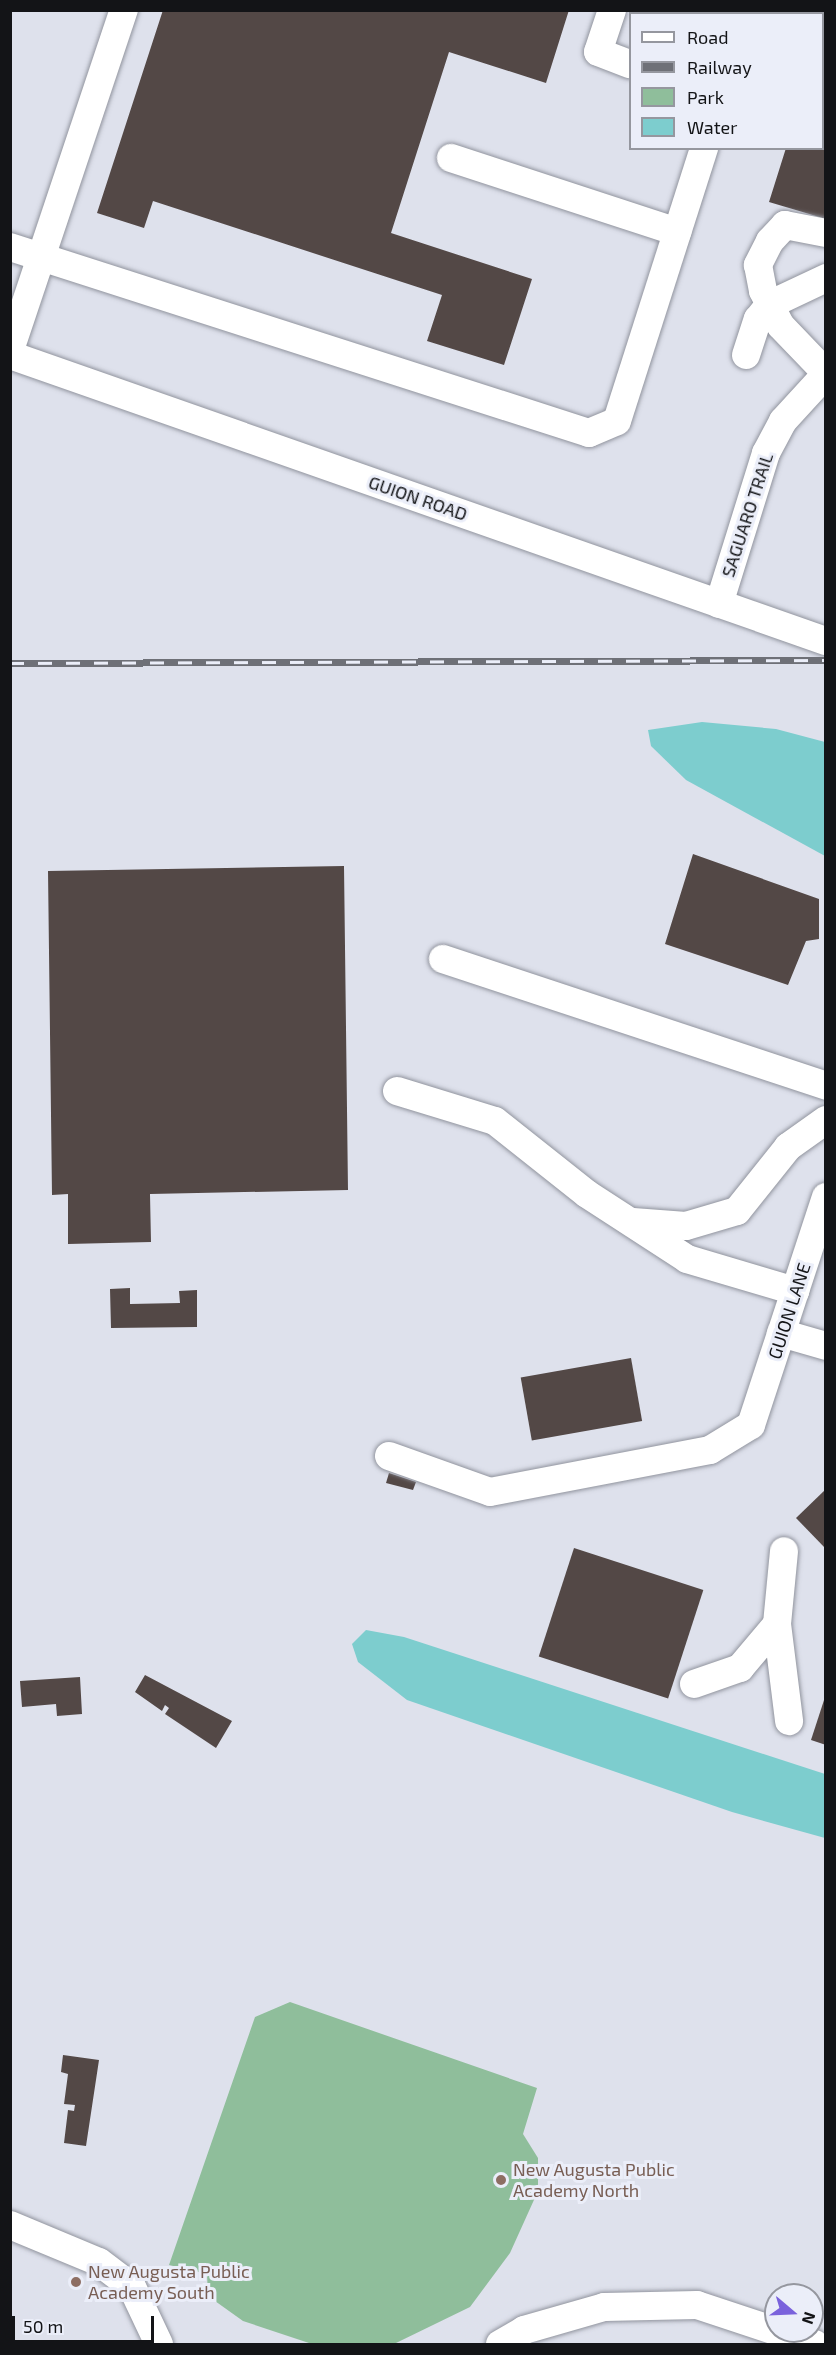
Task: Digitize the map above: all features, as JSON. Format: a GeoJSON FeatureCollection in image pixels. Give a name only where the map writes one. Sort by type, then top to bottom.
{"type":"FeatureCollection","features":[{"type":"Feature","properties":{"kind":"street"},"geometry":{"type":"LineString","coordinates":[[10,350],[124,10]]}},
{"type":"Feature","properties":{"kind":"street"},"geometry":{"type":"LineString","coordinates":[[612,10],[598,52],[629,64]]}},
{"type":"Feature","properties":{"kind":"street"},"geometry":{"type":"LineString","coordinates":[[10,247],[589,433],[616,421],[703,150]]}},
{"type":"Feature","properties":{"kind":"street"},"geometry":{"type":"LineString","coordinates":[[451,158],[677,232]]}},
{"type":"Feature","properties":{"kind":"street"},"geometry":{"type":"LineString","coordinates":[[825,233],[785,225],[770,241],[758,265],[770,305],[781,326],[825,373]]}},
{"type":"Feature","properties":{"kind":"street"},"geometry":{"type":"LineString","coordinates":[[746,355],[758,319],[770,305],[825,278]]}},
{"type":"Feature","properties":{"kind":"street","name":"GUION ROAD"},"geometry":{"type":"LineString","coordinates":[[10,355],[825,641]]}},
{"type":"Feature","properties":{"kind":"street","name":"SAGUARO TRAIL"},"geometry":{"type":"LineString","coordinates":[[718,604],[766,453],[783,421],[825,373]]}},
{"type":"Feature","properties":{"kind":"street"},"geometry":{"type":"LineString","coordinates":[[443,959],[825,1086]]}},
{"type":"Feature","properties":{"kind":"street"},"geometry":{"type":"LineString","coordinates":[[397,1091],[495,1121],[587,1194],[687,1259],[795,1291]]}},
{"type":"Feature","properties":{"kind":"street"},"geometry":{"type":"LineString","coordinates":[[630,1222],[686,1226],[737,1211],[788,1147],[825,1120]]}},
{"type":"Feature","properties":{"kind":"street","name":"GUION LANE"},"geometry":{"type":"LineString","coordinates":[[389,1456],[490,1491],[710,1450],[751,1425],[825,1197]]}},
{"type":"Feature","properties":{"kind":"street"},"geometry":{"type":"LineString","coordinates":[[782,1333],[825,1346]]}},
{"type":"Feature","properties":{"kind":"street"},"geometry":{"type":"LineString","coordinates":[[784,1551],[777,1624],[789,1721]]}},
{"type":"Feature","properties":{"kind":"street"},"geometry":{"type":"LineString","coordinates":[[694,1684],[740,1668],[777,1624]]}},
{"type":"Feature","properties":{"kind":"street"},"geometry":{"type":"LineString","coordinates":[[10,2225],[99,2262],[132,2287],[159,2344]]}},
{"type":"Feature","properties":{"kind":"street"},"geometry":{"type":"LineString","coordinates":[[500,2344],[524,2330],[604,2307],[697,2305],[815,2344]]}},
{"type":"Feature","properties":{"kind":"green space"},"geometry":{"type":"Polygon","coordinates":[[[290,2002],[537,2088],[523,2134],[538,2158],[538,2191],[510,2253],[470,2307],[396,2343],[309,2343],[243,2321],[208,2296],[207,2274],[169,2265],[255,2017],[290,2002]]]}},
{"type":"Feature","properties":{"kind":"water"},"geometry":{"type":"Polygon","coordinates":[[[702,722],[776,729],[825,742],[825,856],[686,780],[651,746],[648,730],[702,722]]]}},
{"type":"Feature","properties":{"kind":"water"},"geometry":{"type":"Polygon","coordinates":[[[366,1630],[404,1637],[825,1774],[825,1838],[732,1812],[407,1700],[358,1662],[352,1644],[366,1630]]]}},
{"type":"Feature","properties":{"kind":"building"},"geometry":{"type":"Polygon","coordinates":[[[163,10],[569,10],[546,83],[449,52],[391,233],[532,279],[504,365],[427,341],[442,295],[153,201],[144,228],[97,213],[163,10]]]}},
{"type":"Feature","properties":{"kind":"building"},"geometry":{"type":"Polygon","coordinates":[[[824,31],[826,32],[826,219],[769,202],[785,150],[824,150],[824,31]]]}},
{"type":"Feature","properties":{"kind":"building"},"geometry":{"type":"Polygon","coordinates":[[[693,854],[819,899],[819,939],[806,941],[788,985],[665,944],[693,854]]]}},
{"type":"Feature","properties":{"kind":"building"},"geometry":{"type":"Polygon","coordinates":[[[344,866],[348,1190],[150,1194],[151,1242],[68,1244],[68,1194],[52,1195],[48,871],[344,866]]]}},
{"type":"Feature","properties":{"kind":"building"},"geometry":{"type":"Polygon","coordinates":[[[130,1288],[130,1304],[180,1303],[179,1291],[197,1290],[197,1327],[111,1328],[110,1289],[130,1288]]]}},
{"type":"Feature","properties":{"kind":"building"},"geometry":{"type":"Polygon","coordinates":[[[631,1358],[642,1421],[532,1440],[521,1377],[631,1358]]]}},
{"type":"Feature","properties":{"kind":"building"},"geometry":{"type":"Polygon","coordinates":[[[389,1473],[416,1482],[413,1490],[386,1483],[389,1473]]]}},
{"type":"Feature","properties":{"kind":"building"},"geometry":{"type":"Polygon","coordinates":[[[826,1489],[826,1549],[796,1518],[826,1489]]]}},
{"type":"Feature","properties":{"kind":"building"},"geometry":{"type":"Polygon","coordinates":[[[574,1548],[703,1590],[668,1698],[539,1656],[574,1548]]]}},
{"type":"Feature","properties":{"kind":"building"},"geometry":{"type":"Polygon","coordinates":[[[145,1675],[232,1721],[216,1748],[165,1714],[169,1708],[165,1705],[162,1711],[135,1692],[145,1675]]]}},
{"type":"Feature","properties":{"kind":"building"},"geometry":{"type":"Polygon","coordinates":[[[80,1677],[82,1714],[57,1716],[56,1704],[22,1707],[20,1681],[80,1677]]]}},
{"type":"Feature","properties":{"kind":"building"},"geometry":{"type":"Polygon","coordinates":[[[826,1697],[826,1745],[811,1740],[826,1697]]]}},
{"type":"Feature","properties":{"kind":"building"},"geometry":{"type":"Polygon","coordinates":[[[63,2055],[99,2060],[86,2146],[64,2143],[68,2110],[74,2111],[75,2105],[64,2104],[68,2074],[61,2072],[63,2055]]]}},
{"type":"Feature","properties":{"kind":"railway"},"geometry":{"type":"LineString","coordinates":[[10,663],[826,660]]}},
{"type":"Feature","properties":{"kind":"place","name":"New Augusta Public Academy North"},"geometry":{"type":"Point","coordinates":[501,2180]}},
{"type":"Feature","properties":{"kind":"place","name":"New Augusta Public Academy South"},"geometry":{"type":"Point","coordinates":[76,2282]}}]}
